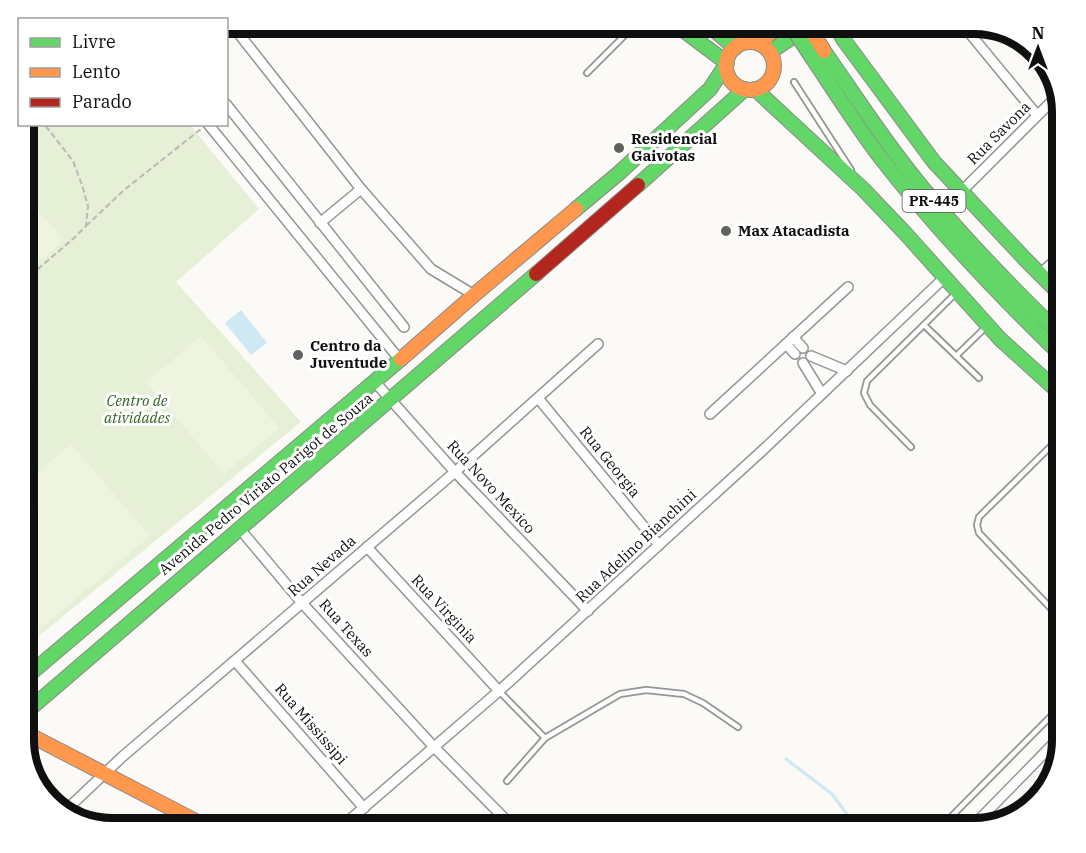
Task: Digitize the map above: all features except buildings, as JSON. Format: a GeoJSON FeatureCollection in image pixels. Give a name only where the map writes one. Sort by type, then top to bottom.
{"type":"FeatureCollection","features":[{"type":"Feature","properties":{"kind":"main road"},"geometry":{"type":"LineString","coordinates":[[688,34],[727,63]]}},
{"type":"Feature","properties":{"kind":"main road"},"geometry":{"type":"LineString","coordinates":[[719,34],[735,48]]}},
{"type":"Feature","properties":{"kind":"main road"},"geometry":{"type":"LineString","coordinates":[[750,89],[764,85],[771,77],[774,67],[772,57],[757,34]]}},
{"type":"Feature","properties":{"kind":"main road"},"geometry":{"type":"LineString","coordinates":[[765,48],[773,34]]}},
{"type":"Feature","properties":{"kind":"main road"},"geometry":{"type":"LineString","coordinates":[[793,34],[765,48],[750,42],[735,48],[727,63],[731,80],[735,84],[750,89],[863,189],[1000,339],[1052,386]]}},
{"type":"Feature","properties":{"kind":"main road","name":"PR-445"},"geometry":{"type":"LineString","coordinates":[[799,34],[819,55],[963,235],[1052,327]]}},
{"type":"Feature","properties":{"kind":"main road"},"geometry":{"type":"LineString","coordinates":[[811,34],[819,55]]}},
{"type":"Feature","properties":{"kind":"main road"},"geometry":{"type":"LineString","coordinates":[[840,34],[934,162],[1052,286]]}},
{"type":"Feature","properties":{"kind":"main road","name":"PR-445"},"geometry":{"type":"LineString","coordinates":[[819,55],[856,123],[926,213],[992,286],[1052,346]]}},
{"type":"Feature","properties":{"kind":"main road","name":"Avenida Pedro Viriato Parigot de Souza"},"geometry":{"type":"LineString","coordinates":[[35,670],[619,173],[710,89],[727,63]]}},
{"type":"Feature","properties":{"kind":"main road","name":"Avenida Pedro Viriato Parigot de Souza"},"geometry":{"type":"LineString","coordinates":[[35,704],[750,89]]}},
{"type":"Feature","properties":{"kind":"main road"},"geometry":{"type":"LineString","coordinates":[[614,206],[606,198],[619,173]]}},
{"type":"Feature","properties":{"kind":"main road"},"geometry":{"type":"LineString","coordinates":[[35,738],[190,818]]}},
{"type":"Feature","properties":{"kind":"street"},"geometry":{"type":"LineString","coordinates":[[239,34],[361,189],[431,269],[474,295]]}},
{"type":"Feature","properties":{"kind":"street"},"geometry":{"type":"LineString","coordinates":[[970,34],[1037,115]]}},
{"type":"Feature","properties":{"kind":"street","name":"Rua Savona"},"geometry":{"type":"LineString","coordinates":[[962,192],[1051,102]]}},
{"type":"Feature","properties":{"kind":"street"},"geometry":{"type":"LineString","coordinates":[[228,107],[404,327]]}},
{"type":"Feature","properties":{"kind":"street"},"geometry":{"type":"LineString","coordinates":[[210,126],[400,360]]}},
{"type":"Feature","properties":{"kind":"street"},"geometry":{"type":"LineString","coordinates":[[320,223],[361,189]]}},
{"type":"Feature","properties":{"kind":"street"},"geometry":{"type":"LineString","coordinates":[[1040,274],[1052,263]]}},
{"type":"Feature","properties":{"kind":"street","name":"Rua Adelino Bianchini"},"geometry":{"type":"LineString","coordinates":[[352,818],[499,692],[588,611],[764,449],[945,277]]}},
{"type":"Feature","properties":{"kind":"street"},"geometry":{"type":"LineString","coordinates":[[710,414],[848,287]]}},
{"type":"Feature","properties":{"kind":"street"},"geometry":{"type":"LineString","coordinates":[[789,341],[799,351]]}},
{"type":"Feature","properties":{"kind":"street","name":"Rua Nevada"},"geometry":{"type":"LineString","coordinates":[[71,806],[122,758],[455,472],[598,345]]}},
{"type":"Feature","properties":{"kind":"street"},"geometry":{"type":"LineString","coordinates":[[811,356],[847,371]]}},
{"type":"Feature","properties":{"kind":"street"},"geometry":{"type":"LineString","coordinates":[[802,363],[822,394]]}},
{"type":"Feature","properties":{"kind":"street","name":"Rua Novo Mexico"},"geometry":{"type":"LineString","coordinates":[[375,382],[455,472],[588,611]]}},
{"type":"Feature","properties":{"kind":"street","name":"Rua Georgia"},"geometry":{"type":"LineString","coordinates":[[538,398],[659,544]]}},
{"type":"Feature","properties":{"kind":"street","name":"Rua Texas"},"geometry":{"type":"LineString","coordinates":[[239,528],[302,603],[434,747],[504,818]]}},
{"type":"Feature","properties":{"kind":"street","name":"Rua Virginia"},"geometry":{"type":"LineString","coordinates":[[367,547],[499,692]]}},
{"type":"Feature","properties":{"kind":"street","name":"Rua Mississipi"},"geometry":{"type":"LineString","coordinates":[[235,661],[364,808]]}},
{"type":"Feature","properties":{"kind":"street"},"geometry":{"type":"LineString","coordinates":[[981,818],[1051,746]]}},
{"type":"Feature","properties":{"kind":"lane"},"geometry":{"type":"LineString","coordinates":[[587,73],[626,34]]}},
{"type":"Feature","properties":{"kind":"lane"},"geometry":{"type":"LineString","coordinates":[[794,82],[863,189]]}},
{"type":"Feature","properties":{"kind":"lane"},"geometry":{"type":"LineString","coordinates":[[911,447],[870,405],[864,393],[867,381],[958,292]]}},
{"type":"Feature","properties":{"kind":"lane"},"geometry":{"type":"LineString","coordinates":[[924,325],[979,378]]}},
{"type":"Feature","properties":{"kind":"lane"},"geometry":{"type":"LineString","coordinates":[[956,356],[988,325]]}},
{"type":"Feature","properties":{"kind":"lane"},"geometry":{"type":"LineString","coordinates":[[1052,446],[979,517],[977,525],[979,533],[1052,610]]}},
{"type":"Feature","properties":{"kind":"lane"},"geometry":{"type":"LineString","coordinates":[[507,781],[545,738],[620,694],[646,690],[684,694],[703,703],[738,727]]}},
{"type":"Feature","properties":{"kind":"lane"},"geometry":{"type":"LineString","coordinates":[[499,692],[545,738]]}},
{"type":"Feature","properties":{"kind":"lane"},"geometry":{"type":"LineString","coordinates":[[950,818],[1052,715]]}},
{"type":"Feature","properties":{"kind":"path"},"geometry":{"type":"LineString","coordinates":[[45,126],[73,161],[87,206],[86,226]]}},
{"type":"Feature","properties":{"kind":"path"},"geometry":{"type":"LineString","coordinates":[[35,272],[124,190],[205,126]]}},
{"type":"Feature","properties":{"kind":"green space","name":"Centro de atividades"},"geometry":{"type":"Polygon","coordinates":[[[35,126],[191,126],[259,209],[176,282],[301,422],[35,639],[35,126]]]}},
{"type":"Feature","properties":{"kind":"green space"},"geometry":{"type":"Polygon","coordinates":[[[35,207],[64,240],[35,265],[35,207]]]}},
{"type":"Feature","properties":{"kind":"green space"},"geometry":{"type":"Polygon","coordinates":[[[201,336],[279,428],[224,474],[146,382],[201,336]]]}},
{"type":"Feature","properties":{"kind":"green space"},"geometry":{"type":"Polygon","coordinates":[[[71,444],[150,536],[37,632],[35,630],[35,475],[71,444]]]}},
{"type":"Feature","properties":{"kind":"water"},"geometry":{"type":"Polygon","coordinates":[[[241,310],[267,343],[251,355],[225,323],[241,310]]]}},
{"type":"Feature","properties":{"kind":"waterway"},"geometry":{"type":"LineString","coordinates":[[786,759],[832,794],[850,818]]}},
{"type":"Feature","properties":{"kind":"traffic: fast"},"geometry":{"type":"LineString","coordinates":[[576,209],[619,173],[710,89],[727,63],[688,34]]}},
{"type":"Feature","properties":{"kind":"traffic: fast"},"geometry":{"type":"LineString","coordinates":[[719,34],[735,48]]}},
{"type":"Feature","properties":{"kind":"traffic: fast"},"geometry":{"type":"LineString","coordinates":[[770,52],[797,34]]}},
{"type":"Feature","properties":{"kind":"traffic: fast"},"geometry":{"type":"LineString","coordinates":[[797,34],[813,59]]}},
{"type":"Feature","properties":{"kind":"traffic: fast"},"geometry":{"type":"LineString","coordinates":[[840,34],[934,162],[1052,286]]}},
{"type":"Feature","properties":{"kind":"traffic: fast"},"geometry":{"type":"LineString","coordinates":[[824,51],[885,139],[942,212],[1052,326]]}},
{"type":"Feature","properties":{"kind":"traffic: fast"},"geometry":{"type":"LineString","coordinates":[[813,59],[871,145],[922,209],[990,284],[1052,346]]}},
{"type":"Feature","properties":{"kind":"traffic: fast"},"geometry":{"type":"LineString","coordinates":[[638,185],[745,89]]}},
{"type":"Feature","properties":{"kind":"traffic: fast"},"geometry":{"type":"LineString","coordinates":[[755,89],[863,189],[1000,339],[1052,386]]}},
{"type":"Feature","properties":{"kind":"traffic: fast"},"geometry":{"type":"LineString","coordinates":[[35,705],[536,274]]}},
{"type":"Feature","properties":{"kind":"traffic: fast"},"geometry":{"type":"LineString","coordinates":[[35,670],[401,359]]}},
{"type":"Feature","properties":{"kind":"traffic: slow"},"geometry":{"type":"LineString","coordinates":[[756,34],[760,44],[770,34]]}},
{"type":"Feature","properties":{"kind":"traffic: slow"},"geometry":{"type":"LineString","coordinates":[[813,34],[824,51]]}},
{"type":"Feature","properties":{"kind":"traffic: slow"},"geometry":{"type":"LineString","coordinates":[[750,42],[767,49],[774,66],[767,83],[750,90],[733,83],[726,66],[733,49],[750,42]]}},
{"type":"Feature","properties":{"kind":"traffic: slow"},"geometry":{"type":"LineString","coordinates":[[401,359],[576,209]]}},
{"type":"Feature","properties":{"kind":"traffic: slow"},"geometry":{"type":"LineString","coordinates":[[35,738],[190,818]]}},
{"type":"Feature","properties":{"kind":"traffic: jam"},"geometry":{"type":"LineString","coordinates":[[536,274],[638,185]]}},
{"type":"Feature","properties":{"kind":"place","name":"Residencial Gaivotas"},"geometry":{"type":"Point","coordinates":[619,148]}},
{"type":"Feature","properties":{"kind":"place","name":"Max Atacadista"},"geometry":{"type":"Point","coordinates":[726,231]}},
{"type":"Feature","properties":{"kind":"place","name":"Centro da Juventude"},"geometry":{"type":"Point","coordinates":[298,355]}}]}
